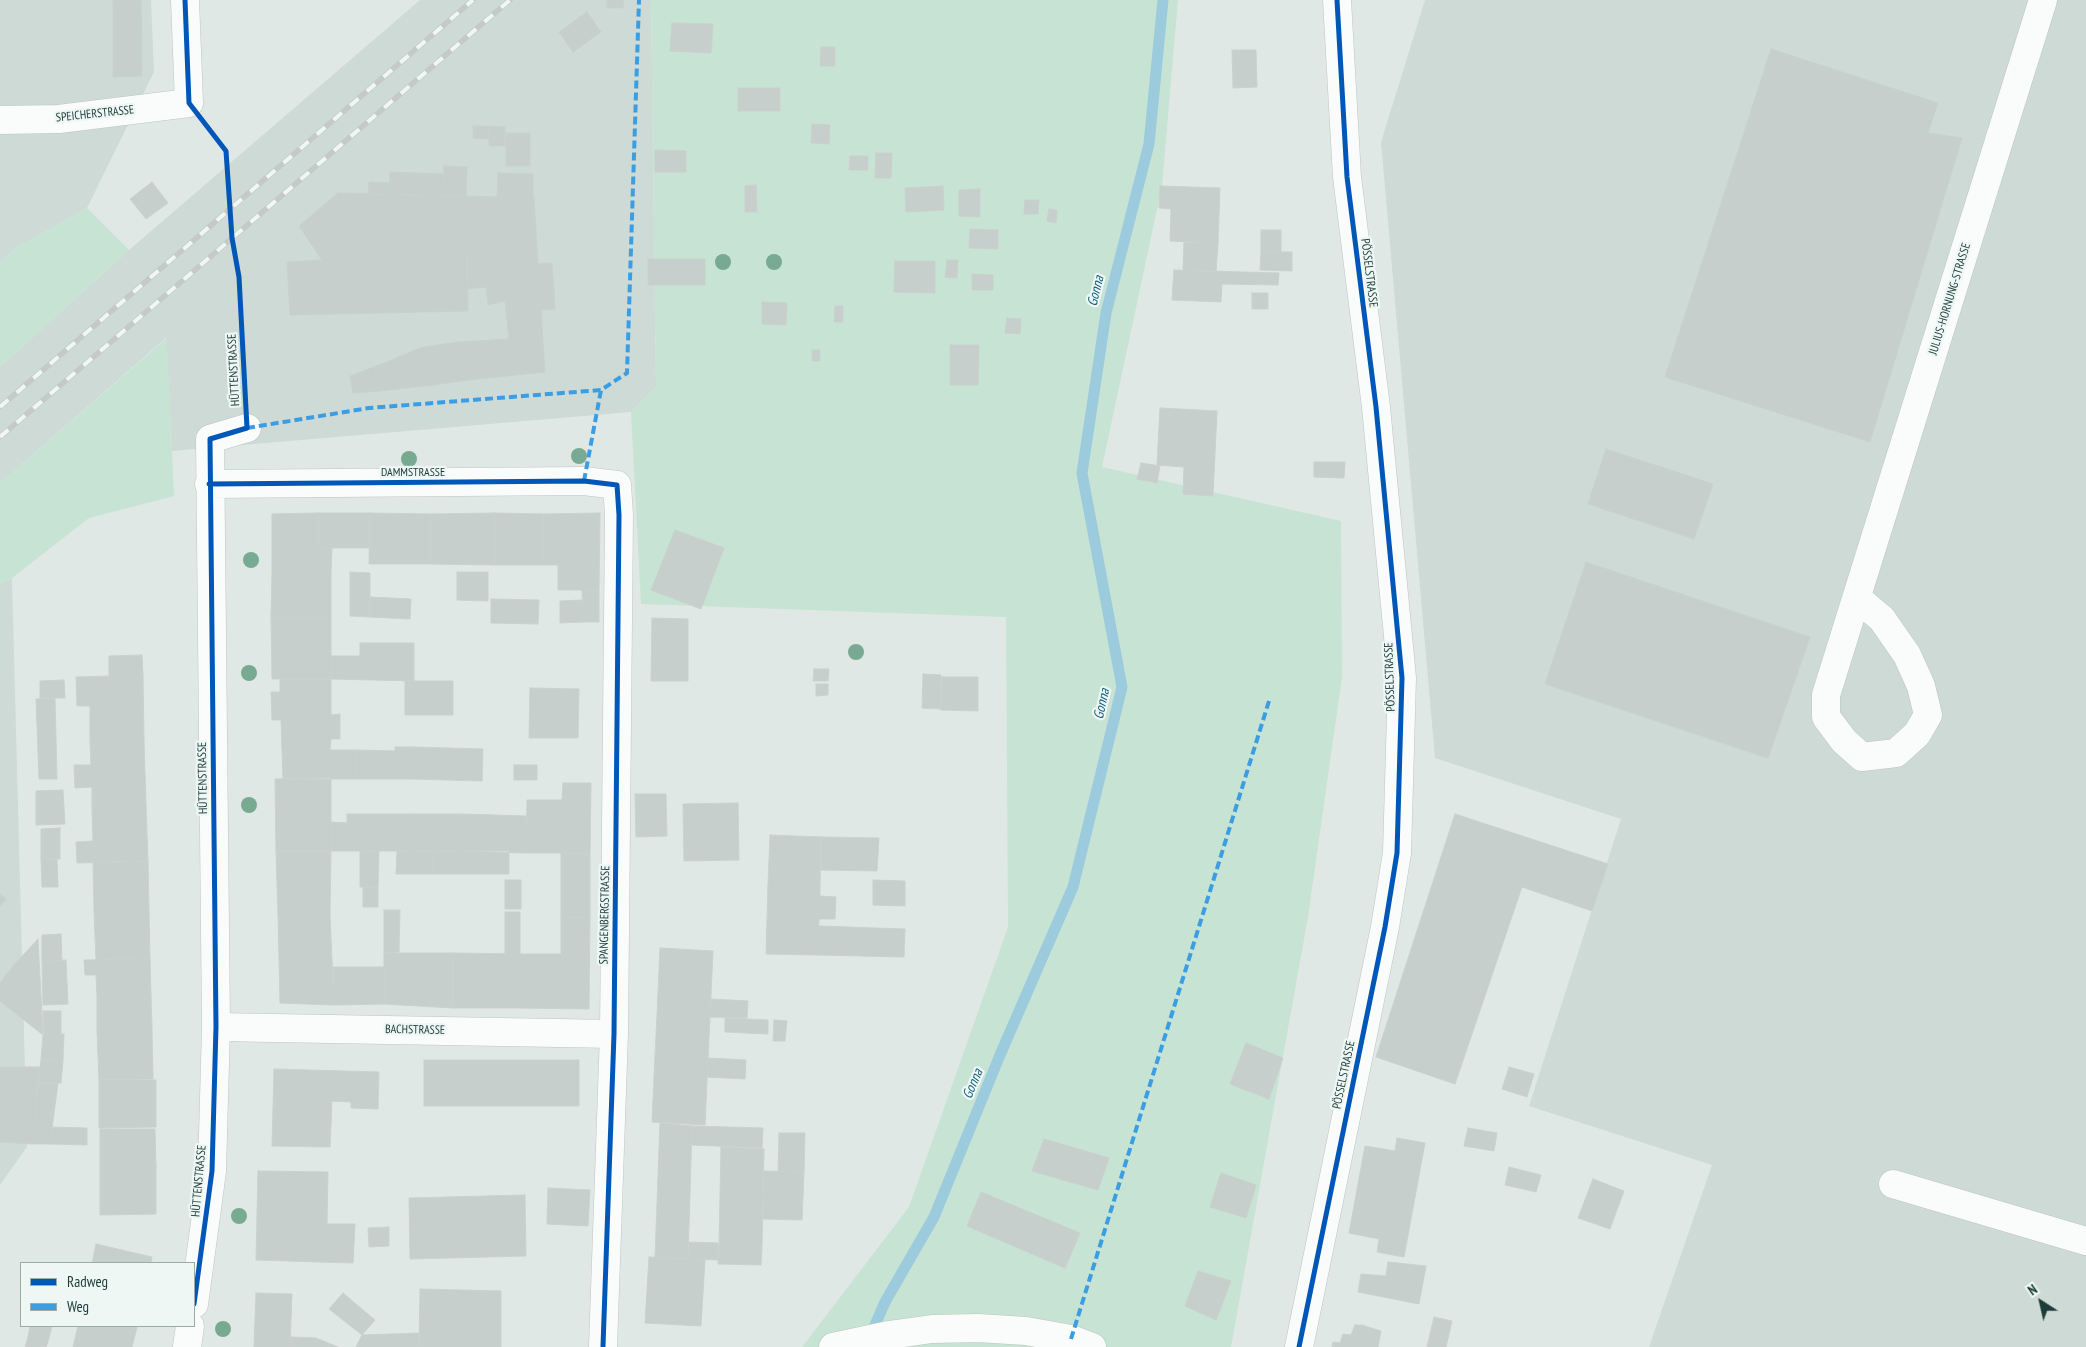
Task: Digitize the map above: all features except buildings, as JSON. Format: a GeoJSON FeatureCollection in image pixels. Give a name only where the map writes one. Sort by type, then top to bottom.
{"type":"FeatureCollection","features":[{"type":"Feature","properties":{"kind":"street","name":"SPEICHERSTRASSE"},"geometry":{"type":"LineString","coordinates":[[0,120],[59,119],[189,103],[185,0]]}},
{"type":"Feature","properties":{"kind":"street","name":"PÖSSELSTRASSE"},"geometry":{"type":"LineString","coordinates":[[1299,1347],[1385,927],[1397,852],[1402,688],[1376,407],[1347,177],[1338,0]]}},
{"type":"Feature","properties":{"kind":"street","name":"JULIUS-HORNUNG-STRASSE"},"geometry":{"type":"LineString","coordinates":[[1857,598],[1882,619],[1908,655],[1921,686],[1928,715],[1917,734],[1896,754],[1862,757],[1844,742],[1826,717],[1826,695],[1832,669],[1857,598],[2043,0]]}},
{"type":"Feature","properties":{"kind":"street","name":"HÜTTENSTRASSE"},"geometry":{"type":"LineString","coordinates":[[195,1297],[212,1171],[216,1027],[210,439],[247,428]]}},
{"type":"Feature","properties":{"kind":"street","name":"DAMMSTRASSE"},"geometry":{"type":"LineString","coordinates":[[209,484],[584,481],[617,485]]}},
{"type":"Feature","properties":{"kind":"street","name":"SPANGENBERGSTRASSE"},"geometry":{"type":"LineString","coordinates":[[603,1346],[614,1034],[619,515],[617,485]]}},
{"type":"Feature","properties":{"kind":"street","name":"BACHSTRASSE"},"geometry":{"type":"LineString","coordinates":[[216,1027],[614,1034]]}},
{"type":"Feature","properties":{"kind":"street"},"geometry":{"type":"LineString","coordinates":[[1893,1184],[2086,1241]]}},
{"type":"Feature","properties":{"kind":"street"},"geometry":{"type":"LineString","coordinates":[[187,1347],[190,1327]]}},
{"type":"Feature","properties":{"kind":"street"},"geometry":{"type":"LineString","coordinates":[[833,1347],[889,1335],[932,1329],[1026,1331],[1071,1339],[1092,1347]]}},
{"type":"Feature","properties":{"kind":"shaded area"},"geometry":{"type":"Polygon","coordinates":[[[0,0],[151,0],[154,72],[87,208],[16,248],[0,262],[0,0]]]}},
{"type":"Feature","properties":{"kind":"shaded area"},"geometry":{"type":"Polygon","coordinates":[[[420,0],[651,0],[656,387],[631,412],[172,451],[166,338],[0,483],[0,367],[129,250],[420,0]]]}},
{"type":"Feature","properties":{"kind":"shaded area"},"geometry":{"type":"Polygon","coordinates":[[[1425,0],[2086,0],[2086,1347],[1649,1347],[1712,1165],[1529,1106],[1621,819],[1435,758],[1381,142],[1425,0]]]}},
{"type":"Feature","properties":{"kind":"shaded area"},"geometry":{"type":"Polygon","coordinates":[[[12,578],[27,1147],[0,1185],[0,584],[12,578]]]}},
{"type":"Feature","properties":{"kind":"green space"},"geometry":{"type":"Polygon","coordinates":[[[651,0],[1178,0],[1162,186],[1102,467],[1341,521],[1342,677],[1308,917],[1231,1347],[802,1347],[909,1207],[1008,927],[1006,617],[641,604],[631,412],[656,387],[651,0]]]}},
{"type":"Feature","properties":{"kind":"green space"},"geometry":{"type":"Polygon","coordinates":[[[87,208],[129,250],[0,367],[0,262],[16,248],[87,208]]]}},
{"type":"Feature","properties":{"kind":"green space"},"geometry":{"type":"Polygon","coordinates":[[[167,338],[174,496],[89,518],[12,578],[0,584],[0,483],[167,338]]]}},
{"type":"Feature","properties":{"kind":"waterway","name":"Gonna"},"geometry":{"type":"LineString","coordinates":[[869,1339],[885,1302],[934,1217],[1000,1055],[1073,887],[1122,687],[1082,473],[1106,313],[1149,144],[1163,0]]}},
{"type":"Feature","properties":{"kind":"railway"},"geometry":{"type":"LineString","coordinates":[[0,407],[473,0]]}},
{"type":"Feature","properties":{"kind":"railway"},"geometry":{"type":"LineString","coordinates":[[0,437],[510,0]]}},
{"type":"Feature","properties":{"kind":"marked path"},"geometry":{"type":"LineString","coordinates":[[247,428],[369,408],[601,390],[627,373],[639,0]]}},
{"type":"Feature","properties":{"kind":"marked path"},"geometry":{"type":"LineString","coordinates":[[584,481],[601,390]]}},
{"type":"Feature","properties":{"kind":"marked path"},"geometry":{"type":"LineString","coordinates":[[1071,1339],[1269,701]]}},
{"type":"Feature","properties":{"kind":"cycle path"},"geometry":{"type":"LineString","coordinates":[[185,0],[189,103],[226,151],[232,238],[239,277],[247,428],[210,439],[216,1027],[212,1171],[195,1297]]}},
{"type":"Feature","properties":{"kind":"cycle path"},"geometry":{"type":"LineString","coordinates":[[1299,1347],[1385,927],[1397,853],[1402,678],[1376,407],[1347,177],[1337,0]]}},
{"type":"Feature","properties":{"kind":"cycle path"},"geometry":{"type":"LineString","coordinates":[[209,484],[584,481],[617,485],[619,515],[614,1034],[603,1346]]}}]}
